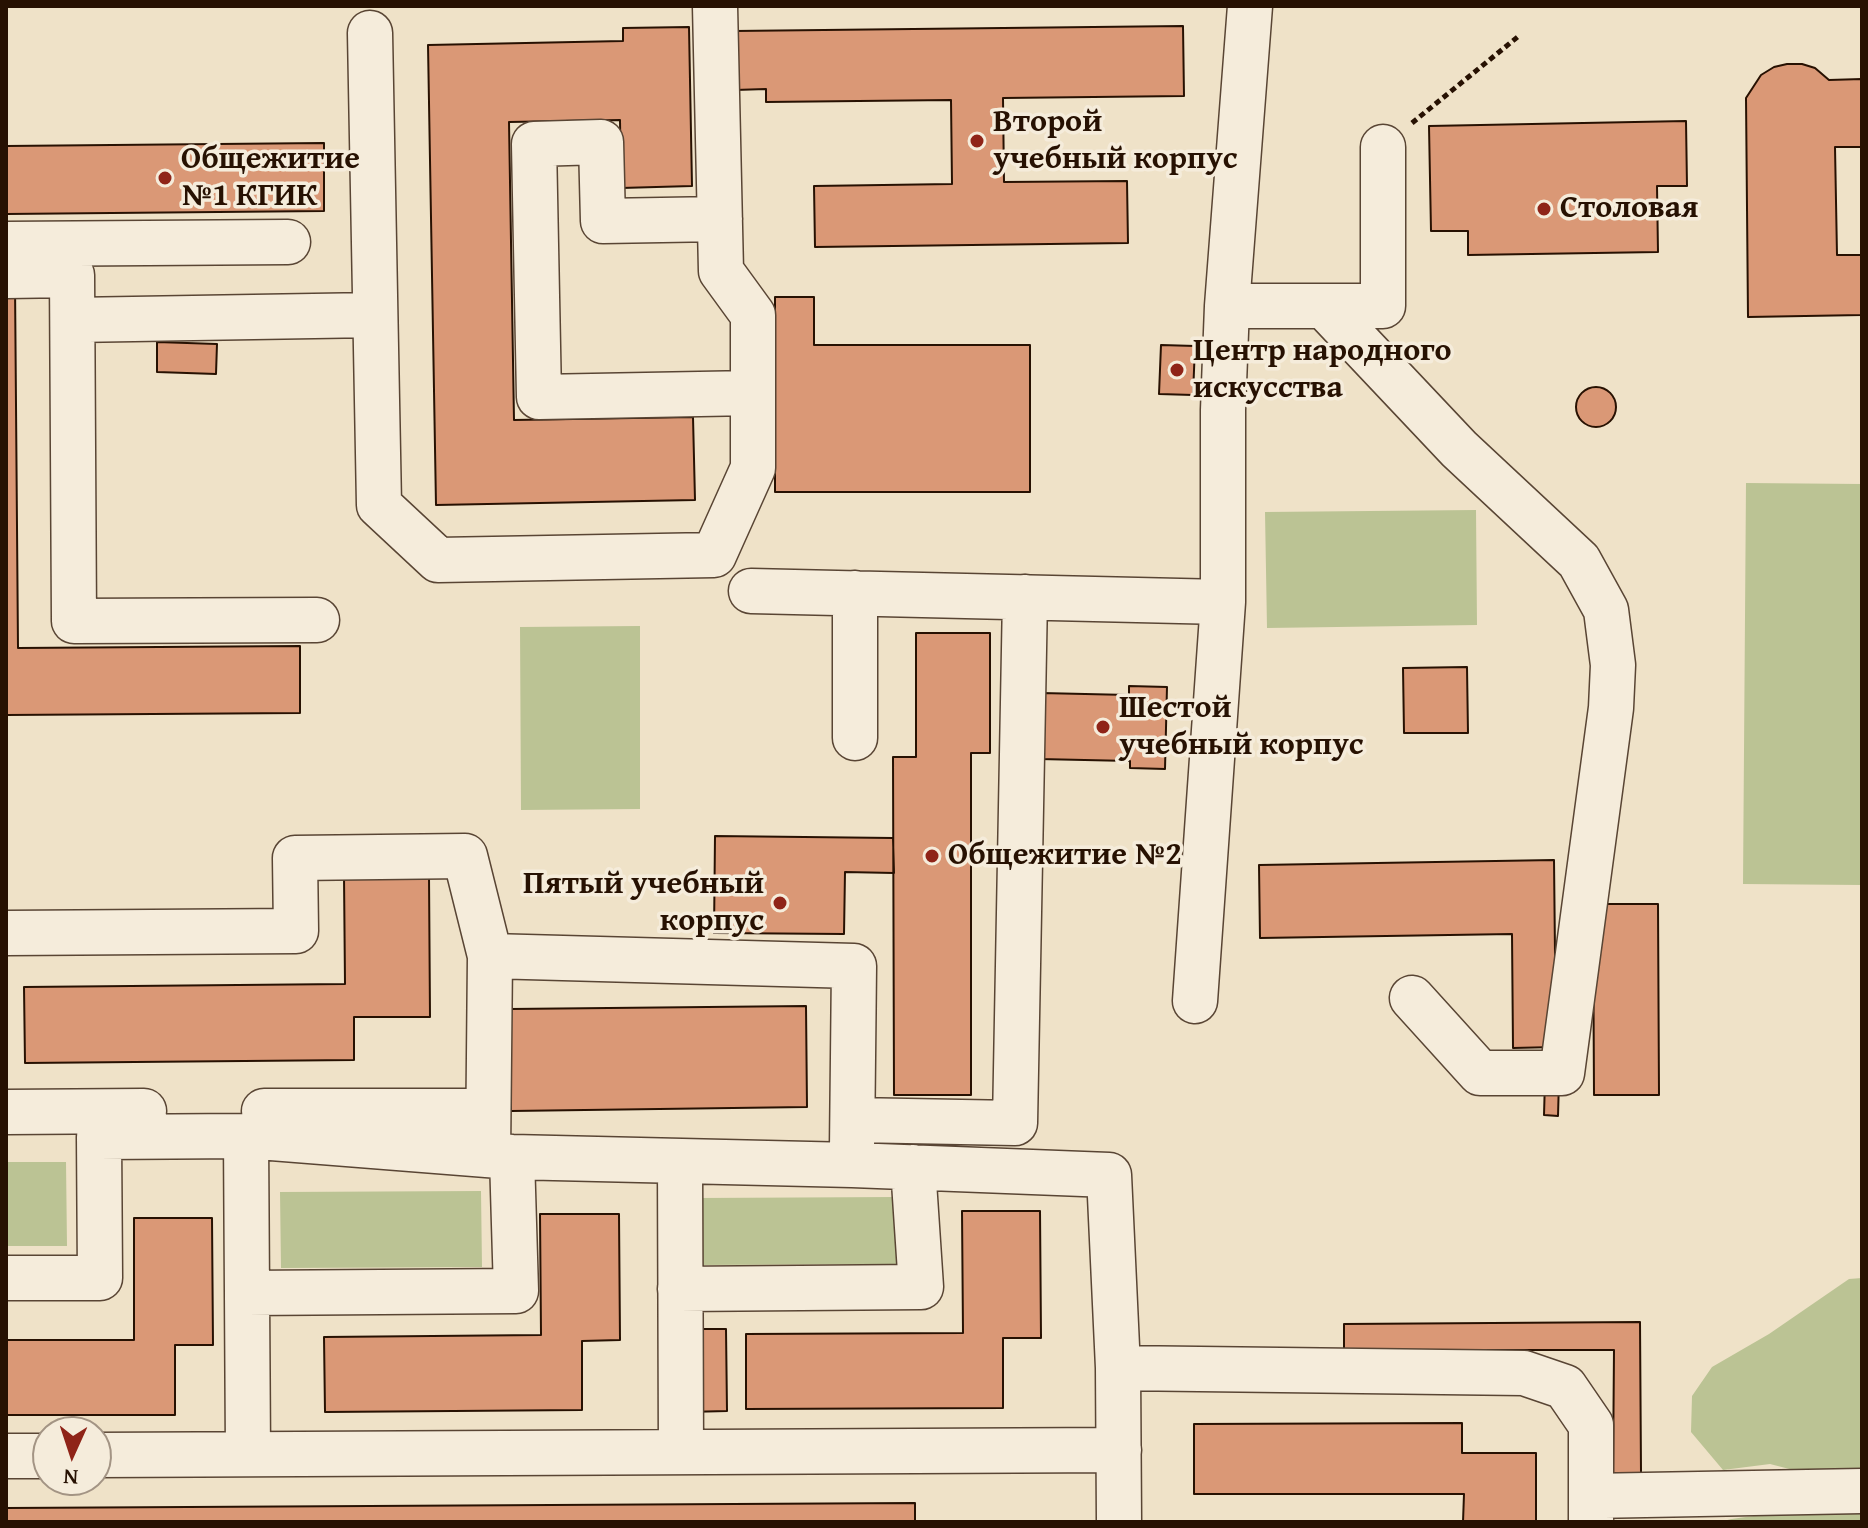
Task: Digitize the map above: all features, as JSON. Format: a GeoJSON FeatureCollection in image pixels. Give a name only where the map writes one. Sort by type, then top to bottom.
{"type":"FeatureCollection","features":[{"type":"Feature","properties":{"kind":"lane"},"geometry":{"type":"LineString","coordinates":[[370,33],[379,505],[438,560],[714,555],[753,468],[753,315],[721,271],[715,6]]}},
{"type":"Feature","properties":{"kind":"lane"},"geometry":{"type":"LineString","coordinates":[[1195,1001],[1223,602],[1223,410],[1227,306],[1250,6]]}},
{"type":"Feature","properties":{"kind":"lane"},"geometry":{"type":"LineString","coordinates":[[720,219],[603,221],[601,142],[534,144],[539,397],[753,393]]}},
{"type":"Feature","properties":{"kind":"lane"},"geometry":{"type":"LineString","coordinates":[[1227,306],[1383,306],[1383,147]]}},
{"type":"Feature","properties":{"kind":"lane"},"geometry":{"type":"LineString","coordinates":[[6,244],[288,242]]}},
{"type":"Feature","properties":{"kind":"lane"},"geometry":{"type":"LineString","coordinates":[[6,276],[72,275],[74,621],[317,620]]}},
{"type":"Feature","properties":{"kind":"lane"},"geometry":{"type":"LineString","coordinates":[[1324,306],[1459,449],[1579,561],[1606,610],[1613,665],[1611,708],[1562,1073],[1480,1073],[1412,998]]}},
{"type":"Feature","properties":{"kind":"lane"},"geometry":{"type":"LineString","coordinates":[[73,320],[374,315]]}},
{"type":"Feature","properties":{"kind":"lane"},"geometry":{"type":"LineString","coordinates":[[751,591],[1223,602]]}},
{"type":"Feature","properties":{"kind":"lane"},"geometry":{"type":"LineString","coordinates":[[855,593],[855,738]]}},
{"type":"Feature","properties":{"kind":"lane"},"geometry":{"type":"LineString","coordinates":[[853,1120],[1015,1123],[1025,597]]}},
{"type":"Feature","properties":{"kind":"lane"},"geometry":{"type":"LineString","coordinates":[[6,933],[296,931],[295,858],[465,856],[490,956],[487,1111],[500,1156],[516,1291],[247,1293]]}},
{"type":"Feature","properties":{"kind":"lane"},"geometry":{"type":"LineString","coordinates":[[490,956],[854,966],[852,1165]]}},
{"type":"Feature","properties":{"kind":"lane"},"geometry":{"type":"LineString","coordinates":[[6,1112],[487,1111]]}},
{"type":"Feature","properties":{"kind":"lane"},"geometry":{"type":"LineString","coordinates":[[246,1136],[248,1454]]}},
{"type":"Feature","properties":{"kind":"lane"},"geometry":{"type":"LineString","coordinates":[[6,1278],[100,1278],[99,1137],[246,1136],[500,1156],[1109,1175],[1118,1368],[1119,1522]]}},
{"type":"Feature","properties":{"kind":"lane"},"geometry":{"type":"LineString","coordinates":[[680,1163],[681,1452]]}},
{"type":"Feature","properties":{"kind":"lane"},"geometry":{"type":"LineString","coordinates":[[680,1289],[921,1287],[913,1167]]}},
{"type":"Feature","properties":{"kind":"lane"},"geometry":{"type":"LineString","coordinates":[[1118,1368],[1524,1373],[1565,1387],[1591,1425],[1591,1509],[1673,1509],[1862,1491]]}},
{"type":"Feature","properties":{"kind":"lane"},"geometry":{"type":"LineString","coordinates":[[112,1455],[1119,1450]]}},
{"type":"Feature","properties":{"kind":"lane"},"geometry":{"type":"LineString","coordinates":[[6,1456],[32,1456]]}},
{"type":"Feature","properties":{"kind":"path"},"geometry":{"type":"LineString","coordinates":[[1383,147],[1520,35]]}},
{"type":"Feature","properties":{"kind":"green space"},"geometry":{"type":"Polygon","coordinates":[[[1746,483],[1862,484],[1862,885],[1743,884],[1746,483]]]}},
{"type":"Feature","properties":{"kind":"green space"},"geometry":{"type":"Polygon","coordinates":[[[1476,510],[1477,625],[1267,628],[1265,512],[1476,510]]]}},
{"type":"Feature","properties":{"kind":"green space"},"geometry":{"type":"Polygon","coordinates":[[[640,626],[640,809],[521,810],[520,627],[640,626]]]}},
{"type":"Feature","properties":{"kind":"green space"},"geometry":{"type":"Polygon","coordinates":[[[6,1162],[66,1162],[67,1246],[6,1246],[6,1162]]]}},
{"type":"Feature","properties":{"kind":"green space"},"geometry":{"type":"Polygon","coordinates":[[[481,1191],[482,1267],[281,1268],[280,1192],[481,1191]]]}},
{"type":"Feature","properties":{"kind":"green space"},"geometry":{"type":"Polygon","coordinates":[[[896,1197],[896,1264],[699,1265],[699,1198],[896,1197]]]}},
{"type":"Feature","properties":{"kind":"green space"},"geometry":{"type":"Polygon","coordinates":[[[1862,1278],[1862,1481],[1840,1482],[1770,1464],[1723,1470],[1691,1432],[1692,1396],[1712,1367],[1769,1334],[1849,1279],[1862,1278]]]}},
{"type":"Feature","properties":{"kind":"green space"},"geometry":{"type":"Polygon","coordinates":[[[1862,1513],[1862,1522],[1719,1522],[1772,1515],[1862,1513]]]}},
{"type":"Feature","properties":{"kind":"building","name":"Второй учебный корпус"},"geometry":{"type":"Polygon","coordinates":[[[1183,26],[1184,96],[1003,98],[1004,182],[1127,181],[1128,243],[815,247],[814,186],[952,184],[951,100],[766,102],[766,89],[735,90],[734,31],[1183,26]]]}},
{"type":"Feature","properties":{"kind":"building"},"geometry":{"type":"Polygon","coordinates":[[[689,27],[692,186],[621,188],[620,120],[509,122],[514,420],[693,417],[695,500],[436,505],[428,45],[623,41],[623,28],[689,27]]]}},
{"type":"Feature","properties":{"kind":"building"},"geometry":{"type":"Polygon","coordinates":[[[1787,64],[1815,68],[1829,80],[1862,79],[1862,147],[1835,147],[1837,255],[1862,255],[1862,315],[1748,317],[1746,98],[1761,75],[1787,64]]]}},
{"type":"Feature","properties":{"kind":"building","name":"Столовая"},"geometry":{"type":"Polygon","coordinates":[[[1686,121],[1687,186],[1657,186],[1658,252],[1468,255],[1468,231],[1431,231],[1429,126],[1686,121]]]}},
{"type":"Feature","properties":{"kind":"building","name":"Общежитие №1 КГИК"},"geometry":{"type":"Polygon","coordinates":[[[324,143],[324,211],[6,214],[6,146],[324,143]]]}},
{"type":"Feature","properties":{"kind":"building"},"geometry":{"type":"Polygon","coordinates":[[[6,283],[15,283],[18,648],[300,646],[300,713],[6,715],[6,283]]]}},
{"type":"Feature","properties":{"kind":"building"},"geometry":{"type":"Polygon","coordinates":[[[775,297],[814,297],[814,345],[1030,345],[1030,492],[775,492],[775,297]]]}},
{"type":"Feature","properties":{"kind":"building"},"geometry":{"type":"Polygon","coordinates":[[[157,342],[217,344],[216,374],[157,372],[157,342]]]}},
{"type":"Feature","properties":{"kind":"building","name":"Центр народного искусства"},"geometry":{"type":"Polygon","coordinates":[[[1161,345],[1195,346],[1193,395],[1159,394],[1161,345]]]}},
{"type":"Feature","properties":{"kind":"building"},"geometry":{"type":"Polygon","coordinates":[[[1596,387],[1610,393],[1616,407],[1610,421],[1596,427],[1582,421],[1576,407],[1582,393],[1596,387]]]}},
{"type":"Feature","properties":{"kind":"building","name":"Общежитие №2"},"geometry":{"type":"Polygon","coordinates":[[[916,633],[990,633],[990,753],[971,753],[971,1095],[894,1095],[893,757],[916,757],[916,633]]]}},
{"type":"Feature","properties":{"kind":"building"},"geometry":{"type":"Polygon","coordinates":[[[1467,667],[1468,733],[1404,733],[1403,668],[1467,667]]]}},
{"type":"Feature","properties":{"kind":"building","name":"Шестой учебный корпус"},"geometry":{"type":"Polygon","coordinates":[[[1129,686],[1167,687],[1165,769],[1130,768],[1130,761],[1039,759],[1041,693],[1129,695],[1129,686]]]}},
{"type":"Feature","properties":{"kind":"building","name":"Пятый учебный корпус"},"geometry":{"type":"Polygon","coordinates":[[[715,836],[893,838],[894,873],[845,872],[844,934],[714,933],[715,836]]]}},
{"type":"Feature","properties":{"kind":"building"},"geometry":{"type":"Polygon","coordinates":[[[1554,860],[1556,1047],[1513,1048],[1512,934],[1260,938],[1259,865],[1554,860]]]}},
{"type":"Feature","properties":{"kind":"building"},"geometry":{"type":"Polygon","coordinates":[[[429,875],[430,1017],[354,1017],[354,1060],[25,1063],[24,987],[345,984],[344,876],[429,875]]]}},
{"type":"Feature","properties":{"kind":"building"},"geometry":{"type":"Polygon","coordinates":[[[1593,904],[1658,904],[1659,1095],[1594,1095],[1593,904]]]}},
{"type":"Feature","properties":{"kind":"building"},"geometry":{"type":"Polygon","coordinates":[[[806,1006],[807,1107],[511,1111],[510,1009],[806,1006]]]}},
{"type":"Feature","properties":{"kind":"building"},"geometry":{"type":"Polygon","coordinates":[[[1545,1080],[1559,1080],[1558,1116],[1544,1115],[1545,1080]]]}},
{"type":"Feature","properties":{"kind":"building"},"geometry":{"type":"Polygon","coordinates":[[[962,1211],[1040,1211],[1041,1338],[1003,1338],[1003,1408],[746,1409],[746,1334],[963,1333],[962,1211]]]}},
{"type":"Feature","properties":{"kind":"building"},"geometry":{"type":"Polygon","coordinates":[[[540,1214],[619,1214],[620,1340],[582,1341],[582,1410],[325,1412],[324,1337],[541,1335],[540,1214]]]}},
{"type":"Feature","properties":{"kind":"building"},"geometry":{"type":"Polygon","coordinates":[[[134,1218],[212,1218],[213,1345],[175,1345],[175,1415],[6,1415],[6,1340],[134,1340],[134,1218]]]}},
{"type":"Feature","properties":{"kind":"building"},"geometry":{"type":"Polygon","coordinates":[[[1640,1322],[1641,1473],[1613,1473],[1614,1350],[1344,1350],[1344,1324],[1640,1322]]]}},
{"type":"Feature","properties":{"kind":"building"},"geometry":{"type":"Polygon","coordinates":[[[687,1329],[726,1329],[727,1411],[687,1412],[687,1329]]]}},
{"type":"Feature","properties":{"kind":"building"},"geometry":{"type":"Polygon","coordinates":[[[1462,1423],[1462,1453],[1536,1453],[1536,1522],[1463,1522],[1464,1494],[1194,1494],[1194,1424],[1462,1423]]]}},
{"type":"Feature","properties":{"kind":"building"},"geometry":{"type":"Polygon","coordinates":[[[915,1503],[915,1522],[6,1522],[6,1508],[915,1503]]]}},
{"type":"Feature","properties":{"kind":"place","name":"Второй учебный корпус"},"geometry":{"type":"Point","coordinates":[977,141]}},
{"type":"Feature","properties":{"kind":"place","name":"Общежитие №1 КГИК"},"geometry":{"type":"Point","coordinates":[165,178]}},
{"type":"Feature","properties":{"kind":"place","name":"Столовая"},"geometry":{"type":"Point","coordinates":[1544,209]}},
{"type":"Feature","properties":{"kind":"place","name":"Центр народного искусства"},"geometry":{"type":"Point","coordinates":[1177,370]}},
{"type":"Feature","properties":{"kind":"place","name":"Шестой учебный корпус"},"geometry":{"type":"Point","coordinates":[1103,727]}},
{"type":"Feature","properties":{"kind":"place","name":"Общежитие №2"},"geometry":{"type":"Point","coordinates":[932,856]}},
{"type":"Feature","properties":{"kind":"place","name":"Пятый учебный корпус"},"geometry":{"type":"Point","coordinates":[780,903]}}]}
